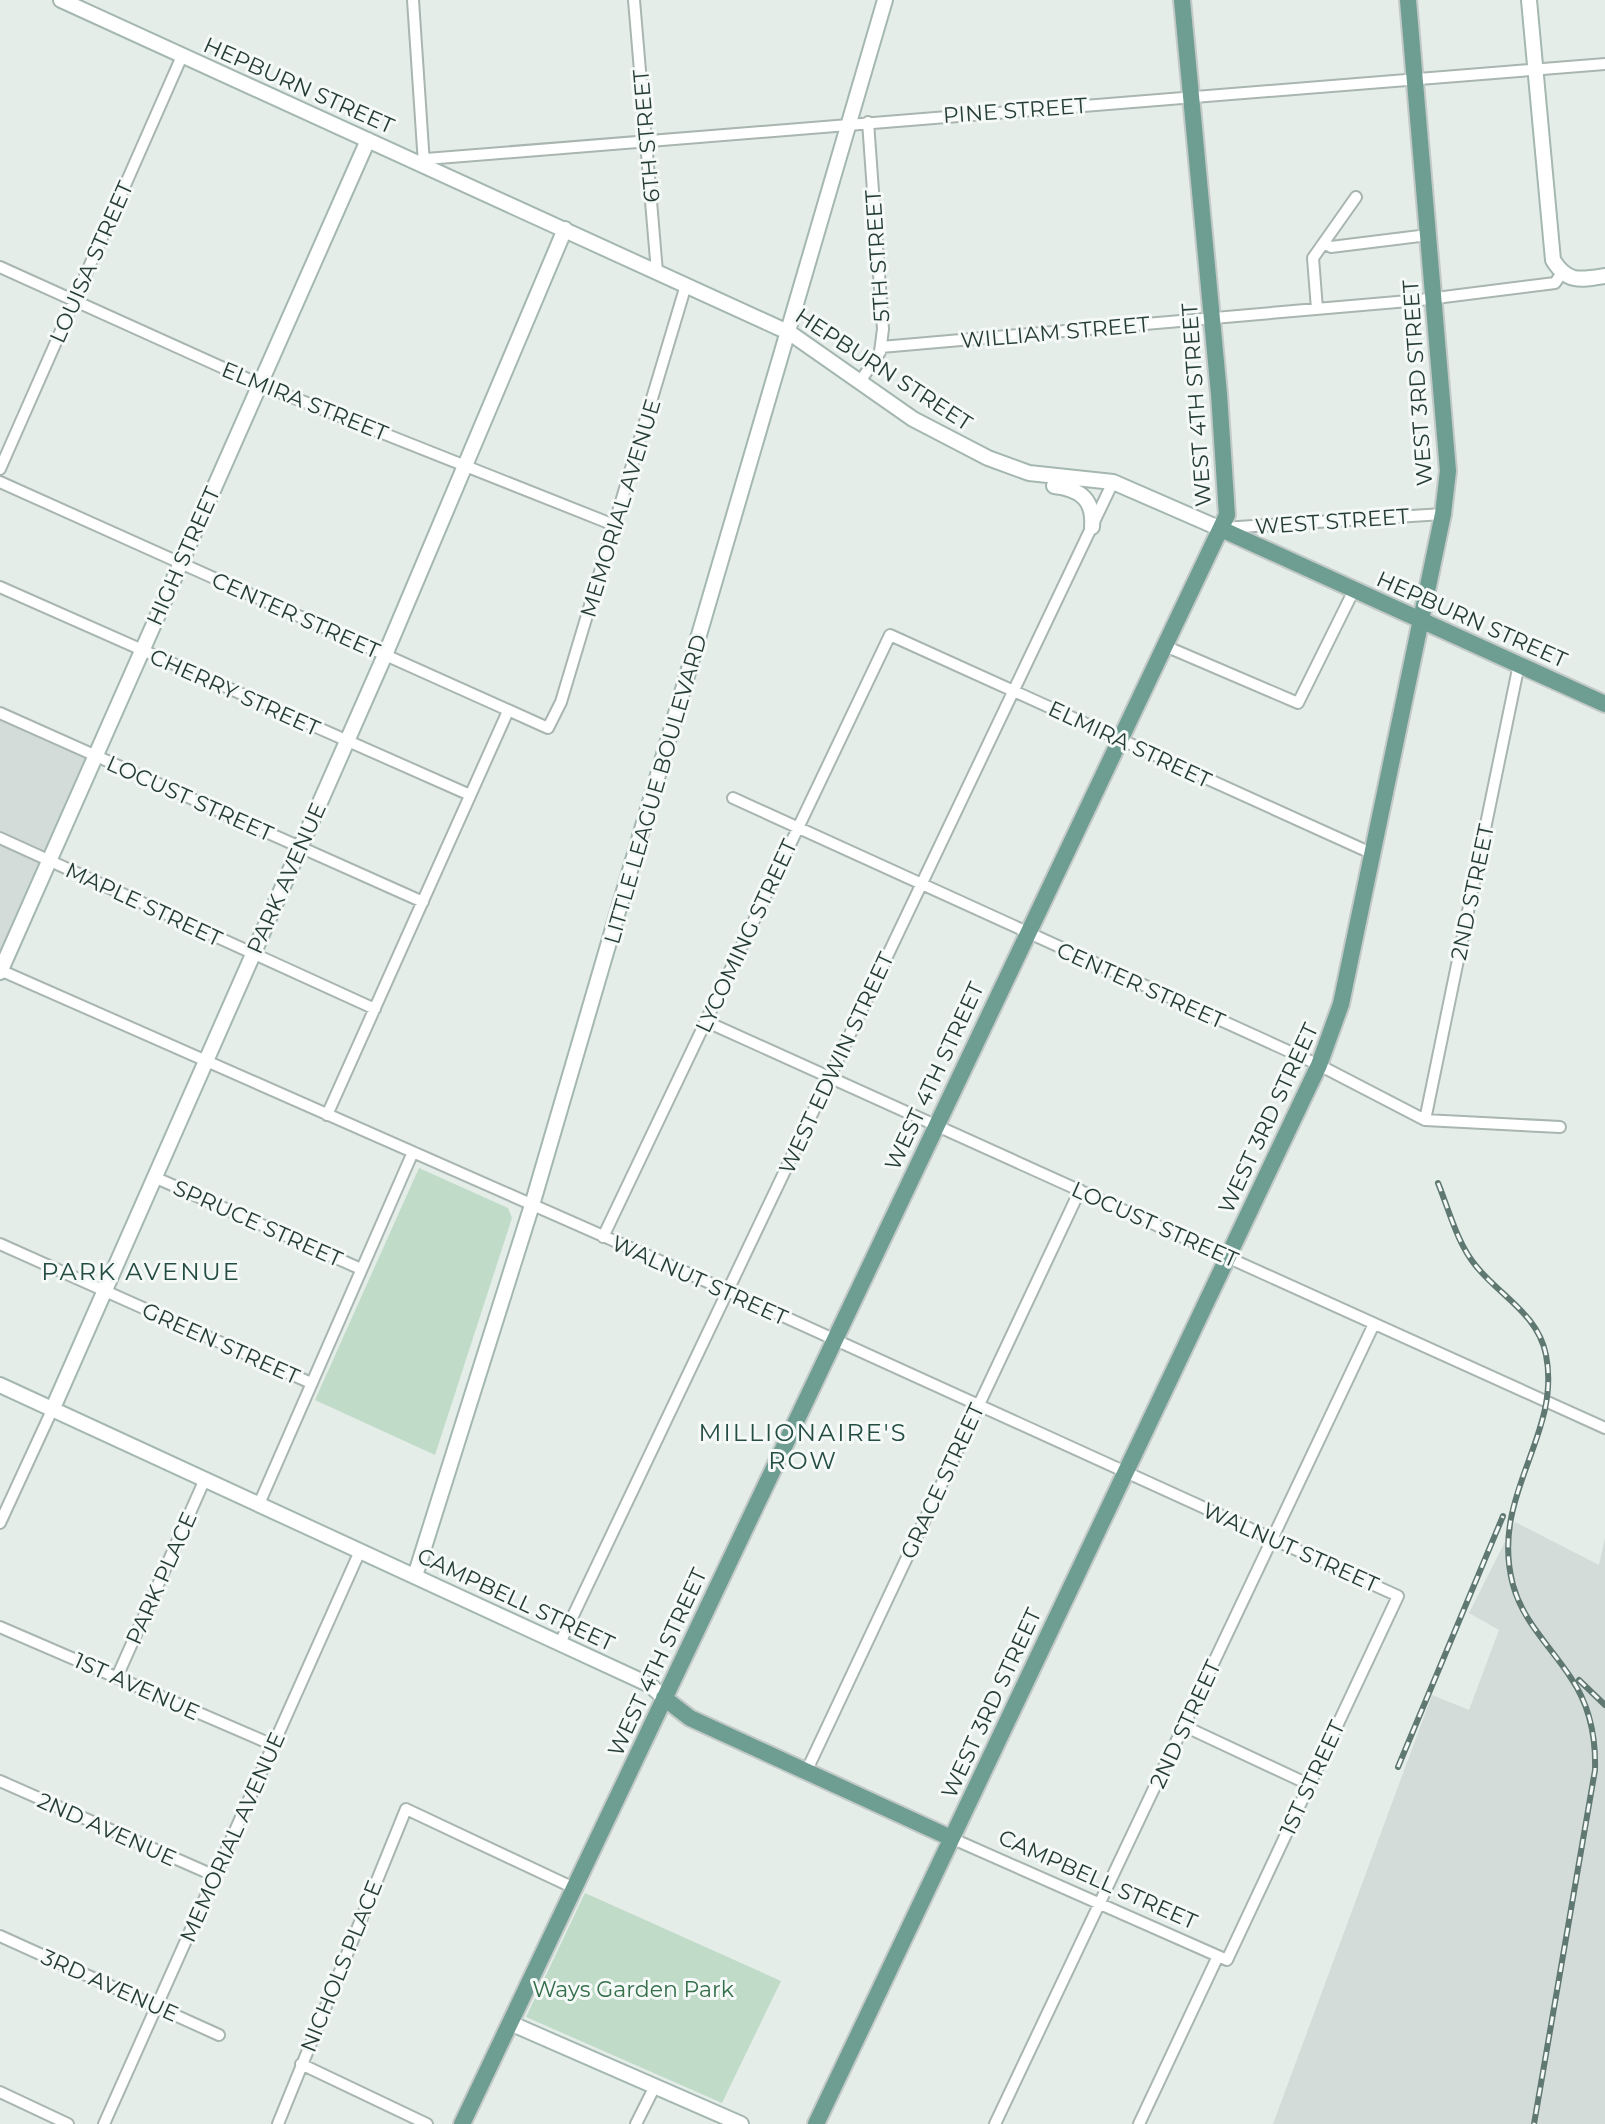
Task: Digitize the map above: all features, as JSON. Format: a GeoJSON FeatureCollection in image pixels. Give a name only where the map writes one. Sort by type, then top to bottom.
{"type":"FeatureCollection","features":[{"type":"Feature","properties":{"kind":"main road","name":"WEST 4TH STREET"},"geometry":{"type":"LineString","coordinates":[[462,2124],[1026,933],[1221,529],[1227,500],[1182,0]]}},
{"type":"Feature","properties":{"kind":"main road","name":"WEST 3RD STREET"},"geometry":{"type":"LineString","coordinates":[[816,2124],[1319,1065],[1341,1004],[1443,514],[1448,455],[1408,0]]}},
{"type":"Feature","properties":{"kind":"main road","name":"HEPBURN STREET"},"geometry":{"type":"LineString","coordinates":[[1221,529],[1605,704]]}},
{"type":"Feature","properties":{"kind":"main road","name":"CAMPBELL STREET"},"geometry":{"type":"LineString","coordinates":[[664,1698],[690,1718],[951,1838]]}},
{"type":"Feature","properties":{"kind":"street","name":"HEPBURN STREET"},"geometry":{"type":"LineString","coordinates":[[61,0],[368,140],[425,162],[790,333],[913,419],[968,449],[1029,473],[1113,482],[1221,529]]}},
{"type":"Feature","properties":{"kind":"street"},"geometry":{"type":"LineString","coordinates":[[413,0],[425,162]]}},
{"type":"Feature","properties":{"kind":"street","name":"6TH STREET"},"geometry":{"type":"LineString","coordinates":[[634,0],[657,272]]}},
{"type":"Feature","properties":{"kind":"street","name":"LITTLE LEAGUE BOULEVARD"},"geometry":{"type":"LineString","coordinates":[[415,1576],[532,1205],[790,333],[885,0]]}},
{"type":"Feature","properties":{"kind":"street"},"geometry":{"type":"LineString","coordinates":[[1529,0],[1553,260],[1561,274]]}},
{"type":"Feature","properties":{"kind":"street","name":"LOUISA STREET"},"geometry":{"type":"LineString","coordinates":[[0,469],[182,56]]}},
{"type":"Feature","properties":{"kind":"street","name":"PINE STREET"},"geometry":{"type":"LineString","coordinates":[[425,162],[868,122],[1605,64]]}},
{"type":"Feature","properties":{"kind":"street","name":"5TH STREET"},"geometry":{"type":"LineString","coordinates":[[859,383],[881,347],[882,304],[868,122]]}},
{"type":"Feature","properties":{"kind":"street","name":"HIGH STREET"},"geometry":{"type":"LineString","coordinates":[[0,971],[368,140]]}},
{"type":"Feature","properties":{"kind":"street"},"geometry":{"type":"LineString","coordinates":[[1317,309],[1313,258],[1356,197]]}},
{"type":"Feature","properties":{"kind":"street","name":"PARK AVENUE"},"geometry":{"type":"LineString","coordinates":[[0,1523],[385,655],[565,229]]}},
{"type":"Feature","properties":{"kind":"street"},"geometry":{"type":"LineString","coordinates":[[1324,243],[1331,247],[1428,235]]}},
{"type":"Feature","properties":{"kind":"street","name":"ELMIRA STREET"},"geometry":{"type":"LineString","coordinates":[[0,267],[259,384],[614,525]]}},
{"type":"Feature","properties":{"kind":"street","name":"WILLIAM STREET"},"geometry":{"type":"LineString","coordinates":[[881,347],[1435,297],[1555,283],[1561,274],[1580,280],[1605,276]]}},
{"type":"Feature","properties":{"kind":"street","name":"MEMORIAL AVENUE"},"geometry":{"type":"LineString","coordinates":[[548,728],[561,702],[686,285]]}},
{"type":"Feature","properties":{"kind":"street"},"geometry":{"type":"LineString","coordinates":[[1029,473],[1048,485],[1072,489],[1085,497],[1091,507],[1092,527]]}},
{"type":"Feature","properties":{"kind":"street","name":"CENTER STREET"},"geometry":{"type":"LineString","coordinates":[[0,482],[548,728]]}},
{"type":"Feature","properties":{"kind":"street","name":"WEST EDWIN STREET"},"geometry":{"type":"LineString","coordinates":[[560,1643],[1113,482]]}},
{"type":"Feature","properties":{"kind":"street","name":"WEST STREET"},"geometry":{"type":"LineString","coordinates":[[1221,529],[1443,514]]}},
{"type":"Feature","properties":{"kind":"street","name":"CHERRY STREET"},"geometry":{"type":"LineString","coordinates":[[0,587],[470,795]]}},
{"type":"Feature","properties":{"kind":"street"},"geometry":{"type":"LineString","coordinates":[[1165,646],[1298,703],[1354,590]]}},
{"type":"Feature","properties":{"kind":"street","name":"ELMIRA STREET"},"geometry":{"type":"LineString","coordinates":[[890,635],[1371,853]]}},
{"type":"Feature","properties":{"kind":"street","name":"LYCOMING STREET"},"geometry":{"type":"LineString","coordinates":[[603,1237],[890,635]]}},
{"type":"Feature","properties":{"kind":"street","name":"2ND STREET"},"geometry":{"type":"LineString","coordinates":[[1425,1120],[1519,664]]}},
{"type":"Feature","properties":{"kind":"street"},"geometry":{"type":"LineString","coordinates":[[327,1115],[508,711]]}},
{"type":"Feature","properties":{"kind":"street","name":"LOCUST STREET"},"geometry":{"type":"LineString","coordinates":[[0,713],[423,902]]}},
{"type":"Feature","properties":{"kind":"street","name":"CENTER STREET"},"geometry":{"type":"LineString","coordinates":[[733,798],[1319,1065],[1425,1120],[1560,1127]]}},
{"type":"Feature","properties":{"kind":"street","name":"MAPLE STREET"},"geometry":{"type":"LineString","coordinates":[[0,838],[375,1009]]}},
{"type":"Feature","properties":{"kind":"street","name":"WALNUT STREET"},"geometry":{"type":"LineString","coordinates":[[0,971],[728,1291],[1398,1596]]}},
{"type":"Feature","properties":{"kind":"street","name":"LOCUST STREET"},"geometry":{"type":"LineString","coordinates":[[705,1021],[1605,1428]]}},
{"type":"Feature","properties":{"kind":"street"},"geometry":{"type":"LineString","coordinates":[[259,1504],[413,1152]]}},
{"type":"Feature","properties":{"kind":"street","name":"SPRUCE STREET"},"geometry":{"type":"LineString","coordinates":[[154,1177],[361,1269]]}},
{"type":"Feature","properties":{"kind":"street","name":"GRACE STREET"},"geometry":{"type":"LineString","coordinates":[[806,1772],[1080,1190]]}},
{"type":"Feature","properties":{"kind":"street","name":"GREEN STREET"},"geometry":{"type":"LineString","coordinates":[[0,1244],[311,1383]]}},
{"type":"Feature","properties":{"kind":"street","name":"2ND STREET"},"geometry":{"type":"LineString","coordinates":[[995,2124],[1374,1324]]}},
{"type":"Feature","properties":{"kind":"street","name":"CAMPBELL STREET"},"geometry":{"type":"LineString","coordinates":[[0,1385],[650,1685],[664,1698]]}},
{"type":"Feature","properties":{"kind":"street","name":"PARK PLACE"},"geometry":{"type":"LineString","coordinates":[[117,1677],[205,1479]]}},
{"type":"Feature","properties":{"kind":"street","name":"MEMORIAL AVENUE"},"geometry":{"type":"LineString","coordinates":[[104,2124],[360,1551]]}},
{"type":"Feature","properties":{"kind":"street","name":"1ST STREET"},"geometry":{"type":"LineString","coordinates":[[1139,2124],[1398,1596]]}},
{"type":"Feature","properties":{"kind":"street","name":"1ST AVENUE"},"geometry":{"type":"LineString","coordinates":[[0,1627],[273,1745]]}},
{"type":"Feature","properties":{"kind":"street"},"geometry":{"type":"LineString","coordinates":[[1184,1726],[1308,1784]]}},
{"type":"Feature","properties":{"kind":"street","name":"2ND AVENUE"},"geometry":{"type":"LineString","coordinates":[[0,1781],[215,1876]]}},
{"type":"Feature","properties":{"kind":"street","name":"NICHOLS PLACE"},"geometry":{"type":"LineString","coordinates":[[278,2124],[406,1809],[574,1888]]}},
{"type":"Feature","properties":{"kind":"street","name":"CAMPBELL STREET"},"geometry":{"type":"LineString","coordinates":[[951,1838],[1222,1958]]}},
{"type":"Feature","properties":{"kind":"street","name":"3RD AVENUE"},"geometry":{"type":"LineString","coordinates":[[0,1936],[219,2035]]}},
{"type":"Feature","properties":{"kind":"street"},"geometry":{"type":"LineString","coordinates":[[510,2023],[741,2124]]}},
{"type":"Feature","properties":{"kind":"street"},"geometry":{"type":"LineString","coordinates":[[301,2064],[427,2124]]}},
{"type":"Feature","properties":{"kind":"street"},"geometry":{"type":"LineString","coordinates":[[636,2124],[655,2086]]}},
{"type":"Feature","properties":{"kind":"street"},"geometry":{"type":"LineString","coordinates":[[0,2092],[68,2124]]}},
{"type":"Feature","properties":{"kind":"shaded area"},"geometry":{"type":"Polygon","coordinates":[[[0,719],[88,758],[0,957],[0,719]]]}},
{"type":"Feature","properties":{"kind":"shaded area"},"geometry":{"type":"Polygon","coordinates":[[[1515,1522],[1599,1565],[1605,1538],[1605,2124],[1273,2124],[1432,1695],[1469,1710],[1499,1630],[1469,1613],[1515,1522]]]}},
{"type":"Feature","properties":{"kind":"green space"},"geometry":{"type":"Polygon","coordinates":[[[419,1168],[508,1208],[512,1218],[435,1455],[315,1400],[419,1168]]]}},
{"type":"Feature","properties":{"kind":"green space","name":"Ways Garden Park"},"geometry":{"type":"Polygon","coordinates":[[[585,1893],[781,1981],[722,2103],[526,2017],[585,1893]]]}},
{"type":"Feature","properties":{"kind":"railway"},"geometry":{"type":"LineString","coordinates":[[1438,1183],[1469,1257],[1527,1317],[1542,1341],[1546,1355],[1548,1384],[1544,1412],[1517,1494],[1510,1522],[1508,1553],[1513,1585],[1523,1611],[1578,1689],[1587,1711],[1594,1746],[1595,1770],[1534,2124]]}},
{"type":"Feature","properties":{"kind":"railway"},"geometry":{"type":"LineString","coordinates":[[1398,1767],[1503,1516]]}},
{"type":"Feature","properties":{"kind":"railway"},"geometry":{"type":"LineString","coordinates":[[1579,1680],[1605,1705]]}},
{"type":"Feature","properties":{"kind":"district","name":"PARK AVENUE"},"geometry":{"type":"Point","coordinates":[141,1272]}},
{"type":"Feature","properties":{"kind":"district","name":"MILLIONAIRE'S ROW"},"geometry":{"type":"Point","coordinates":[803,1447]}}]}
